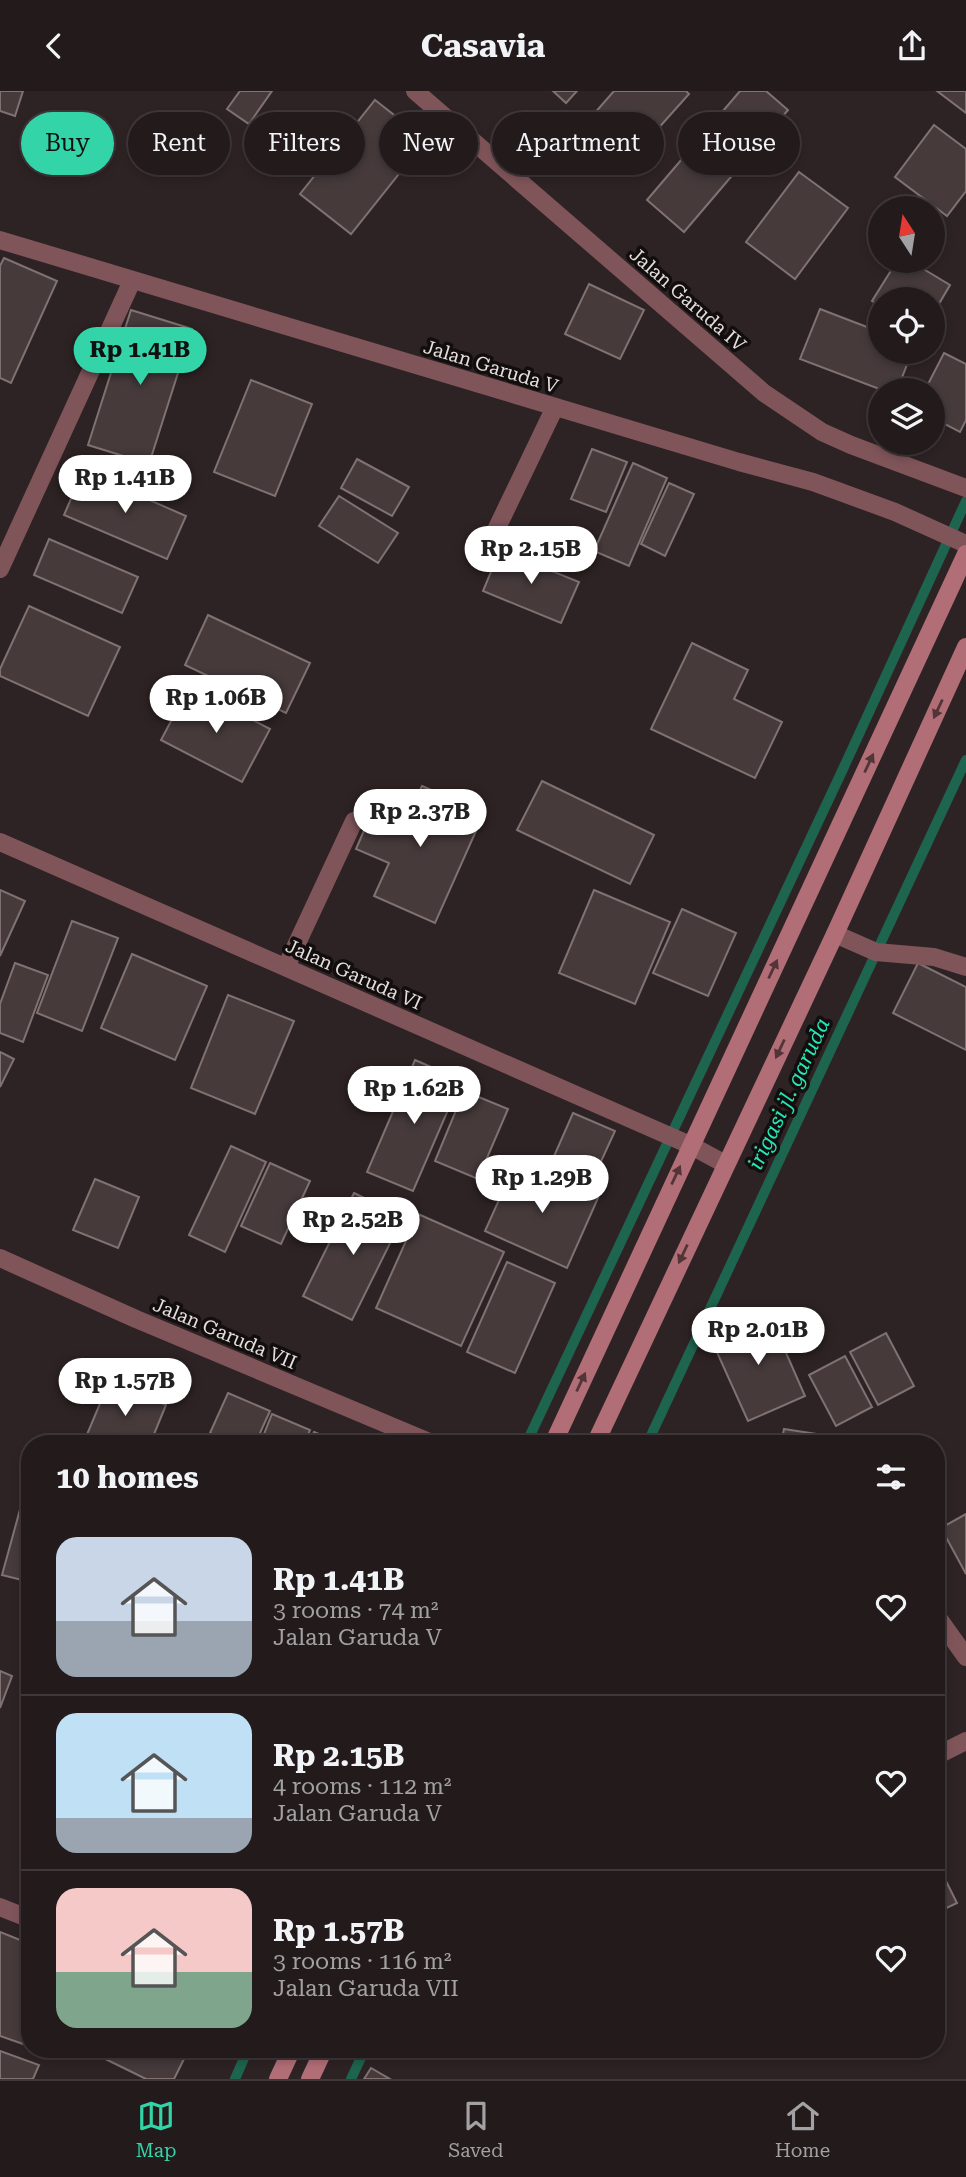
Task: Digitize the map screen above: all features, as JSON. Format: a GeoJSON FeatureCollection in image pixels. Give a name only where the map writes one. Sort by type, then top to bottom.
{"type":"FeatureCollection","features":[{"type":"Feature","properties":{"kind":"main road"},"geometry":{"type":"LineString","coordinates":[[557,1435],[966,554]]}},
{"type":"Feature","properties":{"kind":"main road"},"geometry":{"type":"LineString","coordinates":[[599,1435],[835,934],[966,647]]}},
{"type":"Feature","properties":{"kind":"main road"},"geometry":{"type":"LineString","coordinates":[[278,2079],[288,2058]]}},
{"type":"Feature","properties":{"kind":"main road"},"geometry":{"type":"LineString","coordinates":[[310,2079],[320,2058]]}},
{"type":"Feature","properties":{"kind":"street","name":"Jalan Garuda IV"},"geometry":{"type":"LineString","coordinates":[[415,91],[764,393],[822,432],[966,488]]}},
{"type":"Feature","properties":{"kind":"street","name":"Jalan Garuda V"},"geometry":{"type":"LineString","coordinates":[[0,240],[813,482],[895,512],[966,544]]}},
{"type":"Feature","properties":{"kind":"street"},"geometry":{"type":"LineString","coordinates":[[0,569],[132,281]]}},
{"type":"Feature","properties":{"kind":"street"},"geometry":{"type":"LineString","coordinates":[[484,555],[555,407]]}},
{"type":"Feature","properties":{"kind":"street"},"geometry":{"type":"LineString","coordinates":[[286,967],[354,821]]}},
{"type":"Feature","properties":{"kind":"street","name":"Jalan Garuda VI"},"geometry":{"type":"LineString","coordinates":[[0,842],[690,1145],[725,1164]]}},
{"type":"Feature","properties":{"kind":"street"},"geometry":{"type":"LineString","coordinates":[[835,934],[884,953],[934,957],[966,967]]}},
{"type":"Feature","properties":{"kind":"street","name":"Jalan Garuda VII"},"geometry":{"type":"LineString","coordinates":[[0,1258],[136,1319],[413,1435]]}},
{"type":"Feature","properties":{"kind":"street"},"geometry":{"type":"LineString","coordinates":[[945,1628],[966,1657]]}},
{"type":"Feature","properties":{"kind":"street"},"geometry":{"type":"LineString","coordinates":[[945,1752],[966,1741]]}},
{"type":"Feature","properties":{"kind":"street"},"geometry":{"type":"LineString","coordinates":[[0,1907],[21,1915]]}},
{"type":"Feature","properties":{"kind":"building"},"geometry":{"type":"Polygon","coordinates":[[[0,91],[23,91],[15,116],[0,111],[0,91]]]}},
{"type":"Feature","properties":{"kind":"building"},"geometry":{"type":"Polygon","coordinates":[[[240,91],[272,91],[257,112],[244,112],[244,121],[227,109],[240,91]]]}},
{"type":"Feature","properties":{"kind":"building"},"geometry":{"type":"Polygon","coordinates":[[[553,91],[577,91],[566,103],[553,91]]]}},
{"type":"Feature","properties":{"kind":"building"},"geometry":{"type":"Polygon","coordinates":[[[614,91],[686,91],[689,94],[664,122],[664,112],[596,112],[614,91]]]}},
{"type":"Feature","properties":{"kind":"building"},"geometry":{"type":"Polygon","coordinates":[[[740,91],[766,91],[788,110],[786,112],[722,112],[740,91]]]}},
{"type":"Feature","properties":{"kind":"building"},"geometry":{"type":"Polygon","coordinates":[[[937,91],[966,91],[966,113],[937,91]]]}},
{"type":"Feature","properties":{"kind":"building"},"geometry":{"type":"Polygon","coordinates":[[[375,100],[390,112],[379,112],[379,175],[398,175],[351,234],[300,194],[315,175],[365,175],[365,113],[375,100]]]}},
{"type":"Feature","properties":{"kind":"building"},"geometry":{"type":"Polygon","coordinates":[[[934,125],[966,149],[966,191],[947,216],[945,196],[920,196],[895,177],[934,125]]]}},
{"type":"Feature","properties":{"kind":"building"},"geometry":{"type":"Polygon","coordinates":[[[678,164],[678,175],[733,175],[684,232],[647,200],[678,164]]]}},
{"type":"Feature","properties":{"kind":"building"},"geometry":{"type":"Polygon","coordinates":[[[800,173],[848,208],[795,279],[746,242],[800,173]]]}},
{"type":"Feature","properties":{"kind":"building"},"geometry":{"type":"Polygon","coordinates":[[[4,258],[57,281],[11,383],[0,378],[0,266],[4,258]]]}},
{"type":"Feature","properties":{"kind":"building"},"geometry":{"type":"Polygon","coordinates":[[[890,273],[930,273],[950,285],[945,294],[945,287],[881,287],[890,273]]]}},
{"type":"Feature","properties":{"kind":"building"},"geometry":{"type":"Polygon","coordinates":[[[589,284],[644,310],[620,359],[565,334],[589,284]]]}},
{"type":"Feature","properties":{"kind":"building"},"geometry":{"type":"Polygon","coordinates":[[[820,309],[868,327],[868,364],[907,364],[902,378],[868,378],[868,385],[800,359],[820,309]]]}},
{"type":"Feature","properties":{"kind":"building"},"geometry":{"type":"Polygon","coordinates":[[[131,310],[192,329],[149,464],[88,445],[131,310]]]}},
{"type":"Feature","properties":{"kind":"building"},"geometry":{"type":"Polygon","coordinates":[[[945,354],[966,364],[966,420],[960,432],[945,424],[945,378],[931,378],[938,364],[945,364],[945,354]]]}},
{"type":"Feature","properties":{"kind":"building"},"geometry":{"type":"Polygon","coordinates":[[[251,380],[312,404],[275,496],[214,472],[251,380]]]}},
{"type":"Feature","properties":{"kind":"building"},"geometry":{"type":"Polygon","coordinates":[[[592,449],[627,462],[606,512],[571,499],[592,449]]]}},
{"type":"Feature","properties":{"kind":"building"},"geometry":{"type":"Polygon","coordinates":[[[357,459],[409,487],[392,516],[341,488],[357,459]]]}},
{"type":"Feature","properties":{"kind":"building"},"geometry":{"type":"Polygon","coordinates":[[[633,463],[667,478],[629,566],[594,551],[633,463]]]}},
{"type":"Feature","properties":{"kind":"building"},"geometry":{"type":"Polygon","coordinates":[[[83,471],[186,516],[167,559],[64,515],[83,471]]]}},
{"type":"Feature","properties":{"kind":"building"},"geometry":{"type":"Polygon","coordinates":[[[669,483],[694,494],[665,556],[641,544],[669,483]]]}},
{"type":"Feature","properties":{"kind":"building"},"geometry":{"type":"Polygon","coordinates":[[[339,496],[398,533],[378,563],[319,526],[339,496]]]}},
{"type":"Feature","properties":{"kind":"building"},"geometry":{"type":"Polygon","coordinates":[[[49,539],[138,577],[122,613],[34,575],[49,539]]]}},
{"type":"Feature","properties":{"kind":"building"},"geometry":{"type":"Polygon","coordinates":[[[500,550],[579,582],[561,623],[483,591],[500,550]]]}},
{"type":"Feature","properties":{"kind":"building"},"geometry":{"type":"Polygon","coordinates":[[[29,606],[120,647],[88,716],[0,676],[0,669],[29,606]]]}},
{"type":"Feature","properties":{"kind":"building"},"geometry":{"type":"Polygon","coordinates":[[[208,615],[310,663],[286,713],[185,665],[208,615]]]}},
{"type":"Feature","properties":{"kind":"building"},"geometry":{"type":"Polygon","coordinates":[[[692,643],[748,670],[734,699],[782,722],[755,778],[651,729],[692,643]]]}},
{"type":"Feature","properties":{"kind":"building"},"geometry":{"type":"Polygon","coordinates":[[[189,687],[270,729],[242,782],[161,740],[189,687]]]}},
{"type":"Feature","properties":{"kind":"building"},"geometry":{"type":"Polygon","coordinates":[[[542,781],[654,835],[630,884],[517,830],[542,781]]]}},
{"type":"Feature","properties":{"kind":"building"},"geometry":{"type":"Polygon","coordinates":[[[422,786],[484,813],[435,923],[374,896],[389,863],[356,849],[379,796],[410,810],[422,786]]]}},
{"type":"Feature","properties":{"kind":"building"},"geometry":{"type":"Polygon","coordinates":[[[0,890],[25,901],[0,956],[0,890]]]}},
{"type":"Feature","properties":{"kind":"building"},"geometry":{"type":"Polygon","coordinates":[[[594,890],[670,922],[635,1004],[559,973],[594,890]]]}},
{"type":"Feature","properties":{"kind":"building"},"geometry":{"type":"Polygon","coordinates":[[[682,909],[736,933],[708,996],[653,973],[682,909]]]}},
{"type":"Feature","properties":{"kind":"building"},"geometry":{"type":"Polygon","coordinates":[[[72,921],[118,938],[82,1031],[37,1013],[72,921]]]}},
{"type":"Feature","properties":{"kind":"building"},"geometry":{"type":"Polygon","coordinates":[[[132,954],[207,986],[175,1060],[101,1028],[132,954]]]}},
{"type":"Feature","properties":{"kind":"building"},"geometry":{"type":"Polygon","coordinates":[[[15,963],[48,975],[23,1042],[0,1033],[0,1004],[15,963]]]}},
{"type":"Feature","properties":{"kind":"building"},"geometry":{"type":"Polygon","coordinates":[[[918,963],[966,987],[966,1050],[893,1013],[918,963]]]}},
{"type":"Feature","properties":{"kind":"building"},"geometry":{"type":"Polygon","coordinates":[[[228,995],[294,1021],[255,1114],[191,1088],[228,995]]]}},
{"type":"Feature","properties":{"kind":"building"},"geometry":{"type":"Polygon","coordinates":[[[0,1052],[14,1059],[0,1087],[0,1052]]]}},
{"type":"Feature","properties":{"kind":"building"},"geometry":{"type":"Polygon","coordinates":[[[415,1060],[461,1080],[413,1191],[367,1172],[415,1060]]]}},
{"type":"Feature","properties":{"kind":"building"},"geometry":{"type":"Polygon","coordinates":[[[464,1091],[508,1109],[478,1179],[435,1161],[464,1091]]]}},
{"type":"Feature","properties":{"kind":"building"},"geometry":{"type":"Polygon","coordinates":[[[573,1113],[615,1131],[592,1181],[551,1163],[573,1113]]]}},
{"type":"Feature","properties":{"kind":"building"},"geometry":{"type":"Polygon","coordinates":[[[231,1146],[266,1162],[225,1252],[189,1235],[231,1146]]]}},
{"type":"Feature","properties":{"kind":"building"},"geometry":{"type":"Polygon","coordinates":[[[516,1162],[598,1198],[567,1268],[485,1231],[516,1162]]]}},
{"type":"Feature","properties":{"kind":"building"},"geometry":{"type":"Polygon","coordinates":[[[270,1163],[310,1181],[281,1244],[241,1226],[270,1163]]]}},
{"type":"Feature","properties":{"kind":"building"},"geometry":{"type":"Polygon","coordinates":[[[95,1179],[139,1197],[118,1248],[73,1230],[95,1179]]]}},
{"type":"Feature","properties":{"kind":"building"},"geometry":{"type":"Polygon","coordinates":[[[354,1193],[403,1217],[352,1320],[303,1296],[354,1193]]]}},
{"type":"Feature","properties":{"kind":"building"},"geometry":{"type":"Polygon","coordinates":[[[418,1214],[504,1252],[461,1346],[376,1308],[418,1214]]]}},
{"type":"Feature","properties":{"kind":"building"},"geometry":{"type":"Polygon","coordinates":[[[507,1262],[555,1283],[515,1373],[467,1352],[507,1262]]]}},
{"type":"Feature","properties":{"kind":"building"},"geometry":{"type":"Polygon","coordinates":[[[769,1314],[805,1396],[748,1421],[711,1339],[769,1314]]]}},
{"type":"Feature","properties":{"kind":"building"},"geometry":{"type":"Polygon","coordinates":[[[886,1333],[914,1386],[878,1405],[850,1352],[886,1333]]]}},
{"type":"Feature","properties":{"kind":"building"},"geometry":{"type":"Polygon","coordinates":[[[845,1356],[872,1407],[836,1426],[809,1375],[845,1356]]]}},
{"type":"Feature","properties":{"kind":"building"},"geometry":{"type":"Polygon","coordinates":[[[109,1382],[166,1405],[154,1435],[87,1435],[109,1382]]]}},
{"type":"Feature","properties":{"kind":"building"},"geometry":{"type":"Polygon","coordinates":[[[228,1393],[270,1411],[259,1435],[210,1433],[228,1393]]]}},
{"type":"Feature","properties":{"kind":"building"},"geometry":{"type":"Polygon","coordinates":[[[272,1414],[310,1430],[308,1435],[264,1435],[272,1414]]]}},
{"type":"Feature","properties":{"kind":"building"},"geometry":{"type":"Polygon","coordinates":[[[784,1429],[824,1435],[783,1435],[784,1429]]]}},
{"type":"Feature","properties":{"kind":"building"},"geometry":{"type":"Polygon","coordinates":[[[21,1506],[21,1580],[2,1575],[21,1506]]]}},
{"type":"Feature","properties":{"kind":"building"},"geometry":{"type":"Polygon","coordinates":[[[966,1514],[966,1574],[945,1535],[945,1526],[966,1514]]]}},
{"type":"Feature","properties":{"kind":"building"},"geometry":{"type":"Polygon","coordinates":[[[0,1671],[12,1676],[0,1708],[0,1671]]]}},
{"type":"Feature","properties":{"kind":"building"},"geometry":{"type":"Polygon","coordinates":[[[945,1879],[957,1903],[945,1909],[945,1879]]]}},
{"type":"Feature","properties":{"kind":"building"},"geometry":{"type":"Polygon","coordinates":[[[0,1932],[21,1940],[21,2043],[0,2036],[0,1932]]]}},
{"type":"Feature","properties":{"kind":"building"},"geometry":{"type":"Polygon","coordinates":[[[0,2051],[39,2065],[33,2079],[0,2079],[0,2051]]]}},
{"type":"Feature","properties":{"kind":"building"},"geometry":{"type":"Polygon","coordinates":[[[103,2058],[184,2058],[174,2079],[146,2079],[103,2058]]]}},
{"type":"Feature","properties":{"kind":"building"},"geometry":{"type":"Polygon","coordinates":[[[371,2068],[390,2079],[364,2079],[371,2068]]]}},
{"type":"Feature","properties":{"kind":"waterway"},"geometry":{"type":"LineString","coordinates":[[530,1435],[966,501]]}},
{"type":"Feature","properties":{"kind":"waterway","name":"irigasi jl. garuda"},"geometry":{"type":"LineString","coordinates":[[651,1435],[966,760]]}},
{"type":"Feature","properties":{"kind":"waterway"},"geometry":{"type":"LineString","coordinates":[[235,2079],[244,2058]]}},
{"type":"Feature","properties":{"kind":"waterway","name":"irigasi jl. garuda"},"geometry":{"type":"LineString","coordinates":[[351,2079],[361,2058]]}}]}
